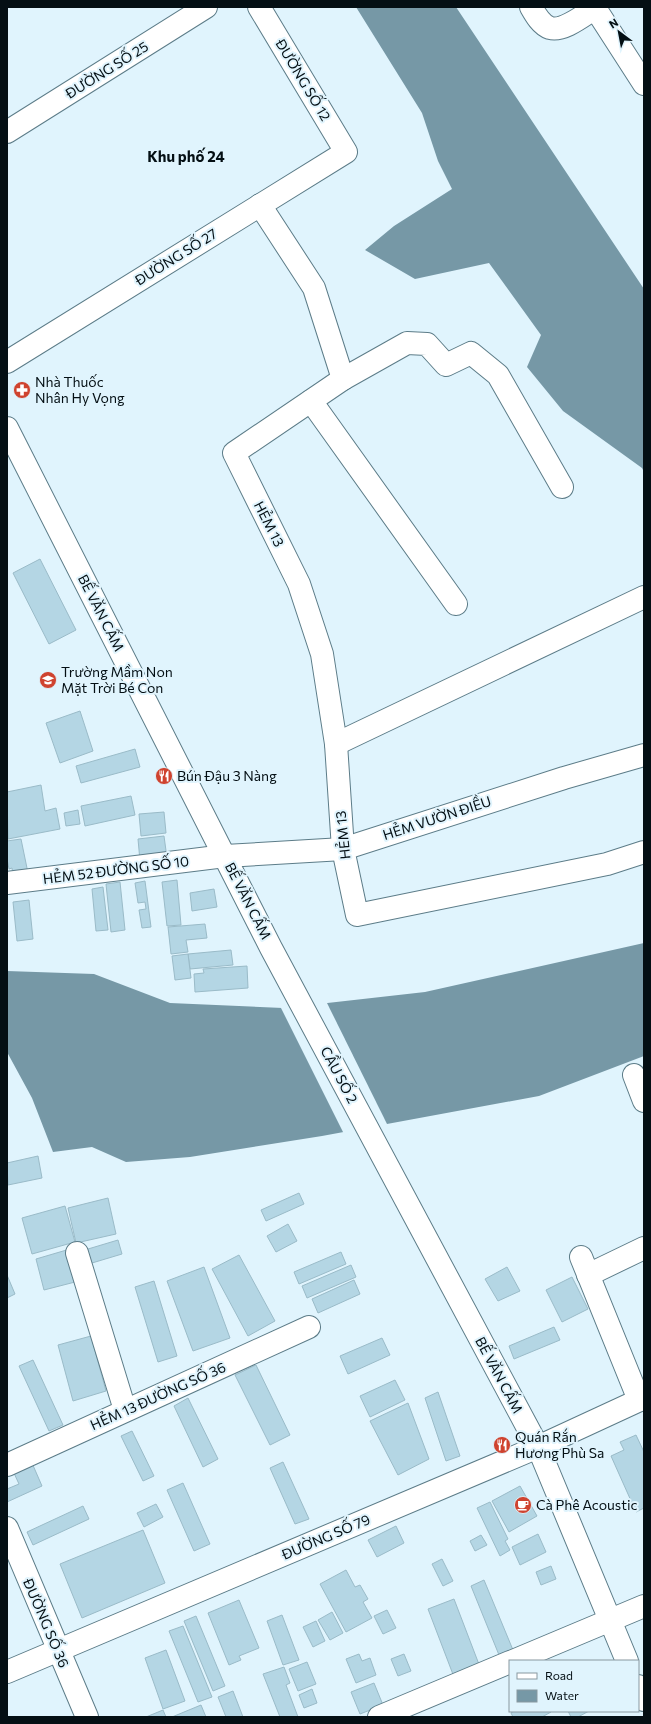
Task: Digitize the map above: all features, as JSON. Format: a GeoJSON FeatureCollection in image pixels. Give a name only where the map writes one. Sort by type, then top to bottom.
{"type":"FeatureCollection","features":[{"type":"Feature","properties":{"kind":"street","name":"ĐƯỜNG SỐ 25"},"geometry":{"type":"LineString","coordinates":[[7,132],[206,7]]}},
{"type":"Feature","properties":{"kind":"street","name":"ĐƯỜNG SỐ 12"},"geometry":{"type":"LineString","coordinates":[[259,7],[346,152]]}},
{"type":"Feature","properties":{"kind":"street"},"geometry":{"type":"LineString","coordinates":[[531,7],[538,18],[549,28],[562,28],[596,8],[644,84]]}},
{"type":"Feature","properties":{"kind":"street","name":"ĐƯỜNG SỐ 27"},"geometry":{"type":"LineString","coordinates":[[7,362],[346,152]]}},
{"type":"Feature","properties":{"kind":"street"},"geometry":{"type":"LineString","coordinates":[[260,205],[314,288],[343,379]]}},
{"type":"Feature","properties":{"kind":"street","name":"HẺM 13"},"geometry":{"type":"LineString","coordinates":[[562,486],[498,375],[471,353],[446,365],[427,344],[407,342],[343,379],[234,453],[299,584],[322,654],[336,744],[343,849],[357,915],[606,864],[644,852]]}},
{"type":"Feature","properties":{"kind":"street"},"geometry":{"type":"LineString","coordinates":[[312,401],[456,604]]}},
{"type":"Feature","properties":{"kind":"street","name":"BẾ VĂN CẤM"},"geometry":{"type":"LineString","coordinates":[[7,428],[271,948]]}},
{"type":"Feature","properties":{"kind":"street"},"geometry":{"type":"LineString","coordinates":[[336,744],[644,597]]}},
{"type":"Feature","properties":{"kind":"street","name":"HẺM VƯỜN ĐIỀU"},"geometry":{"type":"LineString","coordinates":[[225,856],[343,849],[557,780],[644,755]]}},
{"type":"Feature","properties":{"kind":"street","name":"HẺM 52 ĐƯỜNG SỐ 10"},"geometry":{"type":"LineString","coordinates":[[7,883],[225,856]]}},
{"type":"Feature","properties":{"kind":"street","name":"CẦU SỐ 2"},"geometry":{"type":"LineString","coordinates":[[271,948],[408,1203]]}},
{"type":"Feature","properties":{"kind":"street"},"geometry":{"type":"LineString","coordinates":[[634,1075],[644,1101]]}},
{"type":"Feature","properties":{"kind":"street","name":"BẾ VĂN CẤM"},"geometry":{"type":"LineString","coordinates":[[408,1203],[538,1448],[627,1660]]}},
{"type":"Feature","properties":{"kind":"street"},"geometry":{"type":"LineString","coordinates":[[641,1399],[584,1266],[644,1248]]}},
{"type":"Feature","properties":{"kind":"street"},"geometry":{"type":"LineString","coordinates":[[77,1252],[125,1410]]}},
{"type":"Feature","properties":{"kind":"street","name":"HẺM 13 ĐƯỜNG SỐ 36"},"geometry":{"type":"LineString","coordinates":[[7,1465],[309,1327]]}},
{"type":"Feature","properties":{"kind":"street","name":"ĐƯỜNG SỐ 79"},"geometry":{"type":"LineString","coordinates":[[7,1672],[538,1448],[641,1399]]}},
{"type":"Feature","properties":{"kind":"street","name":"ĐƯỜNG SỐ 36"},"geometry":{"type":"LineString","coordinates":[[7,1528],[87,1717]]}},
{"type":"Feature","properties":{"kind":"street"},"geometry":{"type":"LineString","coordinates":[[515,1660],[644,1606]]}},
{"type":"Feature","properties":{"kind":"street"},"geometry":{"type":"LineString","coordinates":[[379,1717],[509,1662]]}},
{"type":"Feature","properties":{"kind":"street"},"geometry":{"type":"LineString","coordinates":[[639,1688],[644,1700]]}},
{"type":"Feature","properties":{"kind":"water"},"geometry":{"type":"Polygon","coordinates":[[[356,7],[456,7],[644,289],[644,472],[642,468],[563,411],[527,367],[541,335],[489,263],[415,279],[365,250],[394,226],[452,189],[438,161],[422,113],[356,7]]]}},
{"type":"Feature","properties":{"kind":"water"},"geometry":{"type":"Polygon","coordinates":[[[644,943],[644,1056],[539,1096],[322,1136],[190,1157],[126,1162],[92,1147],[53,1152],[32,1098],[7,1052],[7,971],[94,974],[170,1003],[283,1008],[425,992],[644,943]]]}},
{"type":"Feature","properties":{"kind":"pier"},"geometry":{"type":"Polygon","coordinates":[[[326,1001],[388,1126],[344,1134],[280,1006],[326,1001]]]}},
{"type":"Feature","properties":{"kind":"building"},"geometry":{"type":"Polygon","coordinates":[[[40,559],[76,630],[49,644],[13,573],[40,559]]]}},
{"type":"Feature","properties":{"kind":"building"},"geometry":{"type":"Polygon","coordinates":[[[80,711],[93,751],[60,763],[46,723],[80,711]]]}},
{"type":"Feature","properties":{"kind":"building"},"geometry":{"type":"Polygon","coordinates":[[[135,749],[140,767],[81,783],[76,766],[135,749]]]}},
{"type":"Feature","properties":{"kind":"building"},"geometry":{"type":"Polygon","coordinates":[[[41,785],[45,811],[56,808],[60,829],[8,839],[7,792],[41,785]]]}},
{"type":"Feature","properties":{"kind":"building"},"geometry":{"type":"Polygon","coordinates":[[[131,796],[135,815],[85,826],[81,806],[131,796]]]}},
{"type":"Feature","properties":{"kind":"building"},"geometry":{"type":"Polygon","coordinates":[[[78,810],[80,824],[66,826],[64,813],[78,810]]]}},
{"type":"Feature","properties":{"kind":"building"},"geometry":{"type":"Polygon","coordinates":[[[164,812],[166,833],[141,836],[139,814],[164,812]]]}},
{"type":"Feature","properties":{"kind":"building"},"geometry":{"type":"Polygon","coordinates":[[[164,836],[167,858],[140,861],[138,839],[164,836]]]}},
{"type":"Feature","properties":{"kind":"building"},"geometry":{"type":"Polygon","coordinates":[[[21,839],[28,873],[13,875],[12,868],[9,869],[7,859],[7,841],[21,839]]]}},
{"type":"Feature","properties":{"kind":"building"},"geometry":{"type":"Polygon","coordinates":[[[177,880],[181,925],[167,926],[162,882],[177,880]]]}},
{"type":"Feature","properties":{"kind":"building"},"geometry":{"type":"Polygon","coordinates":[[[145,881],[151,927],[142,928],[139,910],[146,909],[145,902],[138,903],[135,883],[145,881]]]}},
{"type":"Feature","properties":{"kind":"building"},"geometry":{"type":"Polygon","coordinates":[[[120,882],[125,930],[111,932],[106,884],[120,882]]]}},
{"type":"Feature","properties":{"kind":"building"},"geometry":{"type":"Polygon","coordinates":[[[103,887],[108,930],[96,931],[92,889],[103,887]]]}},
{"type":"Feature","properties":{"kind":"building"},"geometry":{"type":"Polygon","coordinates":[[[214,889],[217,907],[192,911],[190,893],[214,889]]]}},
{"type":"Feature","properties":{"kind":"building"},"geometry":{"type":"Polygon","coordinates":[[[29,900],[33,939],[17,941],[13,902],[29,900]]]}},
{"type":"Feature","properties":{"kind":"building"},"geometry":{"type":"Polygon","coordinates":[[[205,924],[207,938],[186,940],[188,952],[171,954],[168,927],[205,924]]]}},
{"type":"Feature","properties":{"kind":"building"},"geometry":{"type":"Polygon","coordinates":[[[231,950],[233,965],[190,969],[188,954],[231,950]]]}},
{"type":"Feature","properties":{"kind":"building"},"geometry":{"type":"Polygon","coordinates":[[[188,954],[191,978],[175,980],[172,956],[188,954]]]}},
{"type":"Feature","properties":{"kind":"building"},"geometry":{"type":"Polygon","coordinates":[[[247,966],[248,988],[195,992],[194,974],[204,973],[203,969],[247,966]]]}},
{"type":"Feature","properties":{"kind":"building"},"geometry":{"type":"Polygon","coordinates":[[[38,1156],[42,1178],[8,1185],[7,1163],[38,1156]]]}},
{"type":"Feature","properties":{"kind":"building"},"geometry":{"type":"Polygon","coordinates":[[[299,1193],[304,1204],[266,1221],[261,1210],[299,1193]]]}},
{"type":"Feature","properties":{"kind":"building"},"geometry":{"type":"Polygon","coordinates":[[[108,1198],[116,1234],[76,1243],[68,1208],[108,1198]]]}},
{"type":"Feature","properties":{"kind":"building"},"geometry":{"type":"Polygon","coordinates":[[[65,1206],[75,1242],[32,1254],[22,1218],[65,1206]]]}},
{"type":"Feature","properties":{"kind":"building"},"geometry":{"type":"Polygon","coordinates":[[[288,1224],[297,1241],[276,1252],[267,1236],[288,1224]]]}},
{"type":"Feature","properties":{"kind":"building"},"geometry":{"type":"Polygon","coordinates":[[[118,1240],[122,1254],[82,1266],[78,1252],[118,1240]]]}},
{"type":"Feature","properties":{"kind":"building"},"geometry":{"type":"Polygon","coordinates":[[[70,1249],[79,1281],[44,1290],[36,1259],[70,1249]]]}},
{"type":"Feature","properties":{"kind":"building"},"geometry":{"type":"Polygon","coordinates":[[[341,1252],[346,1264],[299,1284],[294,1272],[341,1252]]]}},
{"type":"Feature","properties":{"kind":"building"},"geometry":{"type":"Polygon","coordinates":[[[239,1255],[275,1321],[248,1336],[212,1269],[239,1255]]]}},
{"type":"Feature","properties":{"kind":"building"},"geometry":{"type":"Polygon","coordinates":[[[351,1265],[356,1277],[307,1298],[302,1286],[351,1265]]]}},
{"type":"Feature","properties":{"kind":"building"},"geometry":{"type":"Polygon","coordinates":[[[204,1267],[230,1338],[193,1351],[167,1281],[204,1267]]]}},
{"type":"Feature","properties":{"kind":"building"},"geometry":{"type":"Polygon","coordinates":[[[507,1267],[520,1291],[498,1301],[485,1279],[507,1267]]]}},
{"type":"Feature","properties":{"kind":"building"},"geometry":{"type":"Polygon","coordinates":[[[7,1275],[15,1294],[7,1298],[7,1275]]]}},
{"type":"Feature","properties":{"kind":"building"},"geometry":{"type":"Polygon","coordinates":[[[572,1277],[588,1309],[562,1322],[546,1290],[572,1277]]]}},
{"type":"Feature","properties":{"kind":"building"},"geometry":{"type":"Polygon","coordinates":[[[354,1280],[360,1294],[318,1313],[312,1299],[354,1280]]]}},
{"type":"Feature","properties":{"kind":"building"},"geometry":{"type":"Polygon","coordinates":[[[154,1281],[177,1356],[158,1362],[135,1287],[154,1281]]]}},
{"type":"Feature","properties":{"kind":"building"},"geometry":{"type":"Polygon","coordinates":[[[554,1327],[560,1340],[514,1359],[509,1346],[554,1327]]]}},
{"type":"Feature","properties":{"kind":"building"},"geometry":{"type":"Polygon","coordinates":[[[91,1336],[106,1391],[73,1401],[58,1345],[91,1336]]]}},
{"type":"Feature","properties":{"kind":"building"},"geometry":{"type":"Polygon","coordinates":[[[382,1338],[390,1355],[348,1374],[340,1356],[382,1338]]]}},
{"type":"Feature","properties":{"kind":"building"},"geometry":{"type":"Polygon","coordinates":[[[33,1360],[63,1425],[49,1431],[19,1366],[33,1360]]]}},
{"type":"Feature","properties":{"kind":"building"},"geometry":{"type":"Polygon","coordinates":[[[256,1365],[290,1435],[270,1445],[235,1375],[256,1365]]]}},
{"type":"Feature","properties":{"kind":"building"},"geometry":{"type":"Polygon","coordinates":[[[395,1380],[405,1400],[370,1417],[360,1396],[395,1380]]]}},
{"type":"Feature","properties":{"kind":"building"},"geometry":{"type":"Polygon","coordinates":[[[438,1392],[460,1456],[446,1461],[425,1398],[438,1392]]]}},
{"type":"Feature","properties":{"kind":"building"},"geometry":{"type":"Polygon","coordinates":[[[188,1398],[218,1459],[203,1467],[174,1406],[188,1398]]]}},
{"type":"Feature","properties":{"kind":"building"},"geometry":{"type":"Polygon","coordinates":[[[408,1403],[429,1459],[398,1475],[370,1421],[408,1403]]]}},
{"type":"Feature","properties":{"kind":"building"},"geometry":{"type":"Polygon","coordinates":[[[132,1431],[154,1476],[143,1481],[121,1436],[132,1431]]]}},
{"type":"Feature","properties":{"kind":"building"},"geometry":{"type":"Polygon","coordinates":[[[636,1435],[644,1452],[644,1508],[636,1512],[611,1456],[624,1450],[620,1442],[636,1435]]]}},
{"type":"Feature","properties":{"kind":"building"},"geometry":{"type":"Polygon","coordinates":[[[283,1462],[309,1519],[295,1524],[270,1468],[283,1462]]]}},
{"type":"Feature","properties":{"kind":"building"},"geometry":{"type":"Polygon","coordinates":[[[32,1463],[42,1486],[7,1502],[7,1489],[19,1484],[13,1471],[32,1463]]]}},
{"type":"Feature","properties":{"kind":"building"},"geometry":{"type":"Polygon","coordinates":[[[183,1483],[210,1544],[194,1551],[167,1490],[183,1483]]]}},
{"type":"Feature","properties":{"kind":"building"},"geometry":{"type":"Polygon","coordinates":[[[520,1486],[537,1516],[509,1532],[492,1501],[520,1486]]]}},
{"type":"Feature","properties":{"kind":"building"},"geometry":{"type":"Polygon","coordinates":[[[490,1502],[508,1539],[505,1541],[510,1550],[500,1556],[477,1508],[490,1502]]]}},
{"type":"Feature","properties":{"kind":"building"},"geometry":{"type":"Polygon","coordinates":[[[156,1504],[163,1517],[144,1527],[137,1513],[156,1504]]]}},
{"type":"Feature","properties":{"kind":"building"},"geometry":{"type":"Polygon","coordinates":[[[83,1506],[89,1519],[33,1545],[27,1532],[83,1506]]]}},
{"type":"Feature","properties":{"kind":"building"},"geometry":{"type":"Polygon","coordinates":[[[396,1526],[404,1543],[377,1557],[368,1540],[396,1526]]]}},
{"type":"Feature","properties":{"kind":"building"},"geometry":{"type":"Polygon","coordinates":[[[143,1530],[165,1583],[82,1618],[60,1564],[143,1530]]]}},
{"type":"Feature","properties":{"kind":"building"},"geometry":{"type":"Polygon","coordinates":[[[538,1534],[546,1552],[520,1565],[512,1547],[538,1534]]]}},
{"type":"Feature","properties":{"kind":"building"},"geometry":{"type":"Polygon","coordinates":[[[481,1535],[487,1545],[475,1551],[470,1541],[481,1535]]]}},
{"type":"Feature","properties":{"kind":"building"},"geometry":{"type":"Polygon","coordinates":[[[442,1559],[453,1581],[443,1586],[432,1564],[442,1559]]]}},
{"type":"Feature","properties":{"kind":"building"},"geometry":{"type":"Polygon","coordinates":[[[551,1566],[556,1579],[541,1585],[536,1572],[551,1566]]]}},
{"type":"Feature","properties":{"kind":"building"},"geometry":{"type":"Polygon","coordinates":[[[346,1570],[355,1587],[360,1585],[368,1599],[363,1602],[372,1618],[346,1632],[320,1584],[346,1570]]]}},
{"type":"Feature","properties":{"kind":"building"},"geometry":{"type":"Polygon","coordinates":[[[484,1580],[513,1650],[499,1655],[471,1586],[484,1580]]]}},
{"type":"Feature","properties":{"kind":"building"},"geometry":{"type":"Polygon","coordinates":[[[454,1599],[480,1667],[454,1677],[428,1609],[454,1599]]]}},
{"type":"Feature","properties":{"kind":"building"},"geometry":{"type":"Polygon","coordinates":[[[239,1600],[259,1648],[239,1656],[241,1660],[229,1665],[208,1613],[239,1600]]]}},
{"type":"Feature","properties":{"kind":"building"},"geometry":{"type":"Polygon","coordinates":[[[387,1610],[396,1628],[383,1634],[374,1616],[387,1610]]]}},
{"type":"Feature","properties":{"kind":"building"},"geometry":{"type":"Polygon","coordinates":[[[332,1612],[343,1633],[330,1640],[318,1620],[332,1612]]]}},
{"type":"Feature","properties":{"kind":"building"},"geometry":{"type":"Polygon","coordinates":[[[282,1615],[299,1660],[283,1665],[267,1621],[282,1615]]]}},
{"type":"Feature","properties":{"kind":"building"},"geometry":{"type":"Polygon","coordinates":[[[196,1616],[225,1686],[213,1691],[184,1621],[196,1616]]]}},
{"type":"Feature","properties":{"kind":"building"},"geometry":{"type":"Polygon","coordinates":[[[316,1621],[325,1641],[313,1647],[303,1627],[316,1621]]]}},
{"type":"Feature","properties":{"kind":"building"},"geometry":{"type":"Polygon","coordinates":[[[183,1626],[212,1697],[198,1702],[169,1631],[183,1626]]]}},
{"type":"Feature","properties":{"kind":"building"},"geometry":{"type":"Polygon","coordinates":[[[166,1650],[185,1701],[163,1709],[145,1658],[166,1650]]]}},
{"type":"Feature","properties":{"kind":"building"},"geometry":{"type":"Polygon","coordinates":[[[359,1654],[362,1661],[370,1658],[376,1675],[356,1683],[346,1659],[359,1654]]]}},
{"type":"Feature","properties":{"kind":"building"},"geometry":{"type":"Polygon","coordinates":[[[404,1654],[411,1671],[398,1676],[391,1659],[404,1654]]]}},
{"type":"Feature","properties":{"kind":"building"},"geometry":{"type":"Polygon","coordinates":[[[307,1662],[316,1684],[298,1691],[289,1669],[307,1662]]]}},
{"type":"Feature","properties":{"kind":"building"},"geometry":{"type":"Polygon","coordinates":[[[284,1667],[290,1683],[286,1685],[298,1717],[280,1717],[263,1674],[284,1667]]]}},
{"type":"Feature","properties":{"kind":"building"},"geometry":{"type":"Polygon","coordinates":[[[374,1683],[383,1705],[360,1714],[351,1692],[374,1683]]]}},
{"type":"Feature","properties":{"kind":"building"},"geometry":{"type":"Polygon","coordinates":[[[312,1689],[317,1703],[304,1708],[299,1695],[312,1689]]]}},
{"type":"Feature","properties":{"kind":"building"},"geometry":{"type":"Polygon","coordinates":[[[233,1691],[243,1717],[226,1717],[218,1697],[233,1691]]]}},
{"type":"Feature","properties":{"kind":"building"},"geometry":{"type":"Polygon","coordinates":[[[201,1705],[206,1717],[172,1717],[201,1705]]]}},
{"type":"Feature","properties":{"kind":"building"},"geometry":{"type":"Polygon","coordinates":[[[163,1710],[166,1717],[146,1717],[163,1710]]]}},
{"type":"Feature","properties":{"kind":"building"},"geometry":{"type":"Polygon","coordinates":[[[551,1712],[542,1717],[513,1717],[511,1713],[551,1712]]]}},
{"type":"Feature","properties":{"kind":"building"},"geometry":{"type":"Polygon","coordinates":[[[568,1712],[587,1712],[578,1717],[571,1717],[568,1712]]]}},
{"type":"Feature","properties":{"kind":"place","name":"Nhà Thuốc Nhân Hy Vọng"},"geometry":{"type":"Point","coordinates":[22,390]}},
{"type":"Feature","properties":{"kind":"place","name":"Trường Mầm Non Mặt Trời Bé Con"},"geometry":{"type":"Point","coordinates":[48,680]}},
{"type":"Feature","properties":{"kind":"place","name":"Bún Đậu 3 Nàng"},"geometry":{"type":"Point","coordinates":[164,776]}},
{"type":"Feature","properties":{"kind":"place","name":"Quán Rắn Hương Phù Sa"},"geometry":{"type":"Point","coordinates":[502,1445]}},
{"type":"Feature","properties":{"kind":"place","name":"Cà Phê Acoustic"},"geometry":{"type":"Point","coordinates":[523,1505]}},
{"type":"Feature","properties":{"kind":"district","name":"Khu phố 24"},"geometry":{"type":"Point","coordinates":[186,157]}}]}
